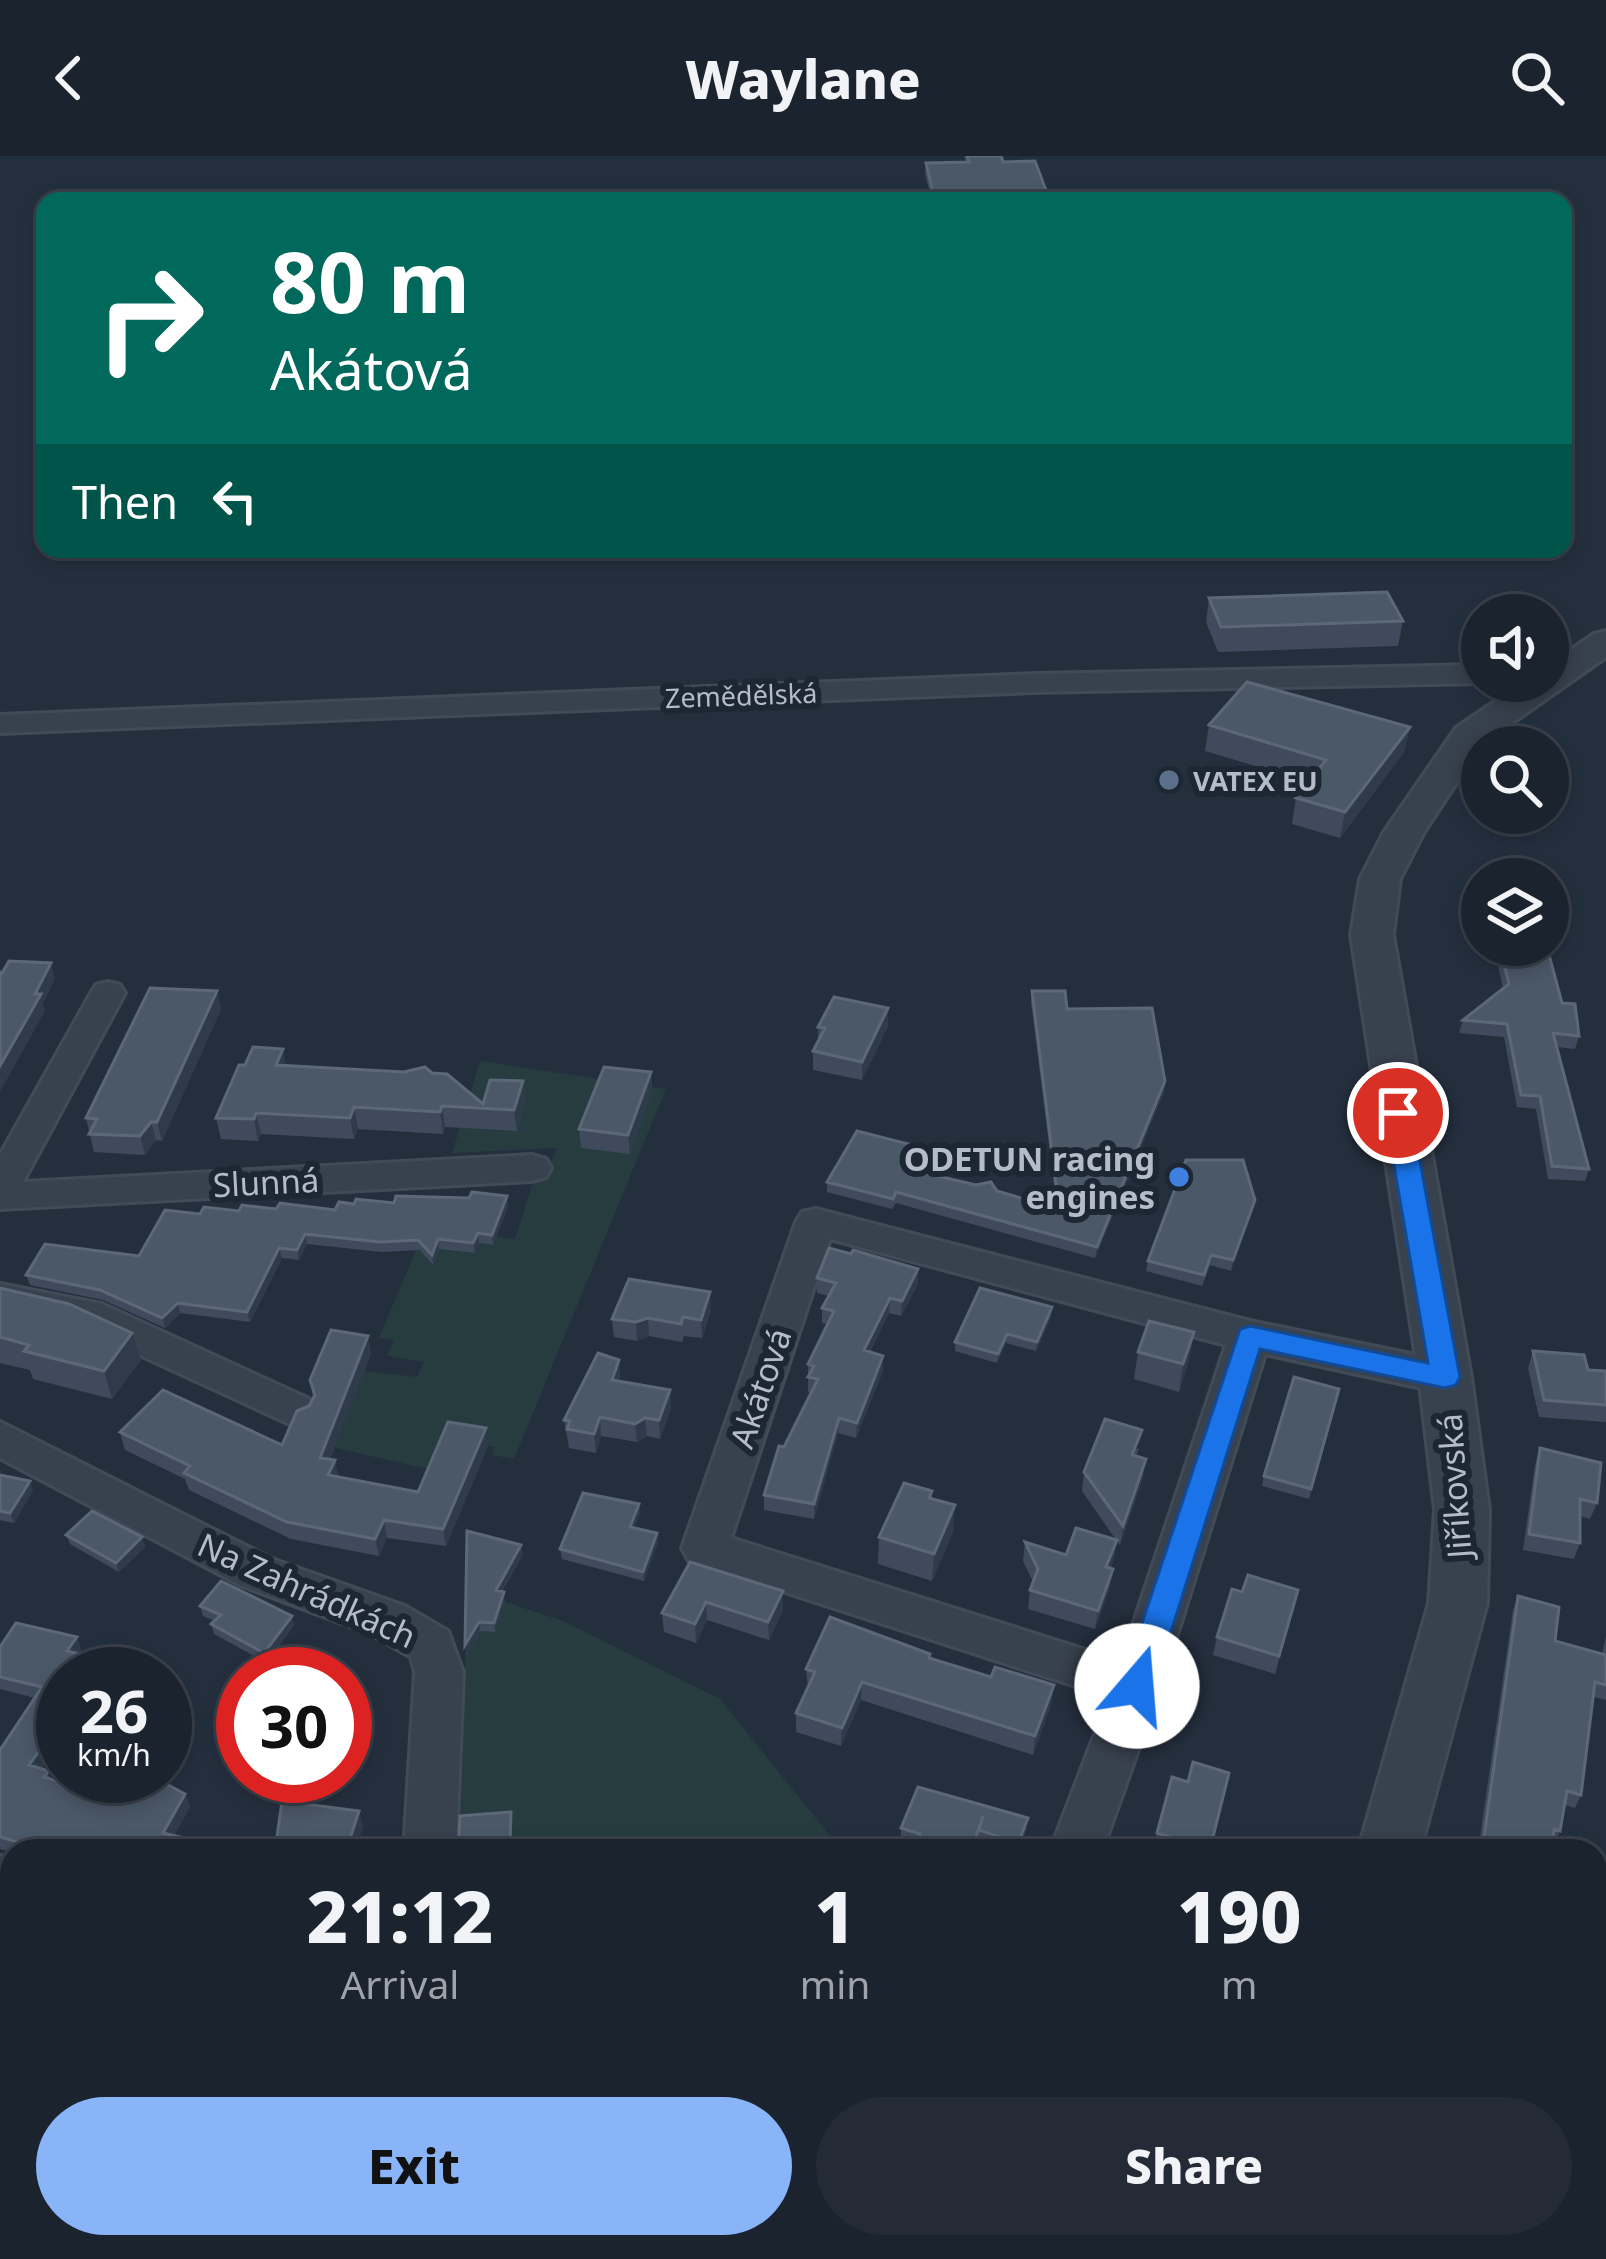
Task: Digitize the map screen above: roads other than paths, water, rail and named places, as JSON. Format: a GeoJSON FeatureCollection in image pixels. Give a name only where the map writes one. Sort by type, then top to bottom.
{"type":"FeatureCollection","features":[{"type":"Feature","properties":{"kind":"street","name":"Jiříkovská"},"geometry":{"type":"LineString","coordinates":[[1569,659],[1606,640]]}},
{"type":"Feature","properties":{"kind":"street","name":"Zemědělská"},"geometry":{"type":"LineString","coordinates":[[0,724],[1035,683],[1461,674]]}},
{"type":"Feature","properties":{"kind":"street","name":"Jiříkovská"},"geometry":{"type":"LineString","coordinates":[[1392,1839],[1458,1603],[1462,1510],[1445,1377],[1372,935],[1380,879],[1404,832],[1469,736],[1502,702]]}},
{"type":"Feature","properties":{"kind":"street"},"geometry":{"type":"LineString","coordinates":[[0,1193],[108,993]]}},
{"type":"Feature","properties":{"kind":"street","name":"Slunná"},"geometry":{"type":"LineString","coordinates":[[0,1193],[532,1168]]}},
{"type":"Feature","properties":{"kind":"street","name":"Akátová"},"geometry":{"type":"LineString","coordinates":[[1137,1686],[705,1548],[816,1222],[1250,1336],[1445,1377]]}},
{"type":"Feature","properties":{"kind":"street"},"geometry":{"type":"LineString","coordinates":[[0,1298],[88,1314],[293,1410]]}},
{"type":"Feature","properties":{"kind":"street"},"geometry":{"type":"LineString","coordinates":[[1080,1839],[1137,1686],[1250,1336]]}},
{"type":"Feature","properties":{"kind":"street","name":"Na Zahrádkách"},"geometry":{"type":"LineString","coordinates":[[0,1438],[256,1572],[388,1620],[431,1646],[440,1672],[431,1839]]}},
{"type":"Feature","properties":{"kind":"place","name":"VATEX EU"},"geometry":{"type":"Point","coordinates":[1169,780]}},
{"type":"Feature","properties":{"kind":"place","name":"ODETUN racing engines"},"geometry":{"type":"Point","coordinates":[1179,1177]}}]}
